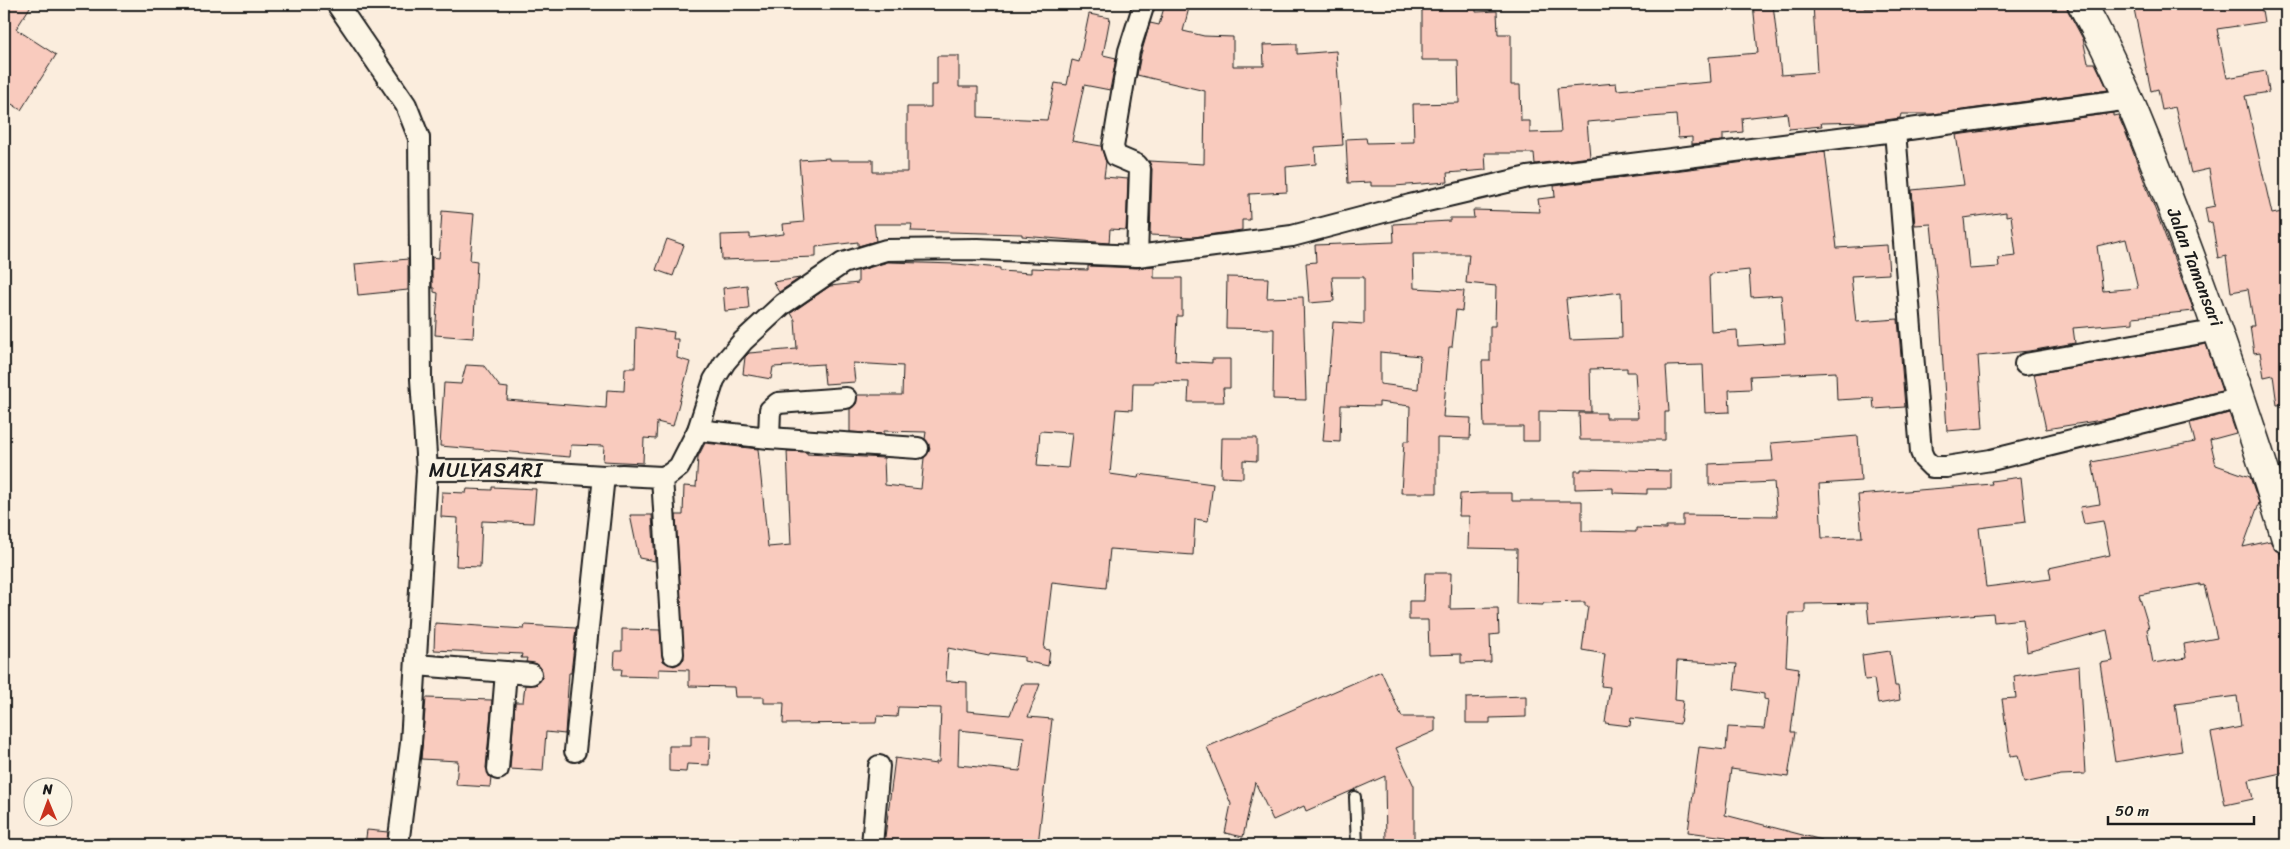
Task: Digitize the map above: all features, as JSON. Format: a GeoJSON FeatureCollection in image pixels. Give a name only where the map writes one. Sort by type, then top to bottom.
{"type":"FeatureCollection","features":[{"type":"Feature","properties":{"kind":"main road","name":"Jalan Tamansari"},"geometry":{"type":"LineString","coordinates":[[2082,4],[2130,99],[2218,330],[2286,540]]}},
{"type":"Feature","properties":{"kind":"street"},"geometry":{"type":"LineString","coordinates":[[337,4],[406,105],[419,138],[421,379],[427,470],[411,743],[398,845]]}},
{"type":"Feature","properties":{"kind":"street"},"geometry":{"type":"LineString","coordinates":[[1137,256],[1140,169],[1137,165],[1116,156],[1113,147],[1129,51],[1144,4]]}},
{"type":"Feature","properties":{"kind":"street"},"geometry":{"type":"LineString","coordinates":[[427,470],[506,470],[604,476],[622,474],[662,477],[680,467],[698,430],[714,380],[725,362],[743,341],[783,304],[843,263],[886,250],[978,249],[1137,256],[1292,236],[1528,177],[1895,131],[2130,99]]}},
{"type":"Feature","properties":{"kind":"street"},"geometry":{"type":"LineString","coordinates":[[1895,131],[1921,452],[1924,459],[1932,466],[1946,467],[1991,460],[2241,398]]}},
{"type":"Feature","properties":{"kind":"street"},"geometry":{"type":"LineString","coordinates":[[2025,364],[2218,330]]}},
{"type":"Feature","properties":{"kind":"street"},"geometry":{"type":"LineString","coordinates":[[768,438],[770,410],[778,403],[846,398]]}},
{"type":"Feature","properties":{"kind":"street"},"geometry":{"type":"LineString","coordinates":[[698,430],[768,438],[918,448]]}},
{"type":"Feature","properties":{"kind":"street"},"geometry":{"type":"LineString","coordinates":[[575,751],[604,476]]}},
{"type":"Feature","properties":{"kind":"street"},"geometry":{"type":"LineString","coordinates":[[662,477],[673,654]]}},
{"type":"Feature","properties":{"kind":"street"},"geometry":{"type":"LineString","coordinates":[[416,665],[531,674]]}},
{"type":"Feature","properties":{"kind":"street"},"geometry":{"type":"LineString","coordinates":[[498,768],[506,672]]}},
{"type":"Feature","properties":{"kind":"street"},"geometry":{"type":"LineString","coordinates":[[872,845],[879,766]]}},
{"type":"Feature","properties":{"kind":"lane"},"geometry":{"type":"LineString","coordinates":[[1355,797],[1357,845]]}},
{"type":"Feature","properties":{"kind":"building"},"geometry":{"type":"Polygon","coordinates":[[[4,4],[32,4],[16,29],[56,55],[21,110],[4,99],[4,4]]]}},
{"type":"Feature","properties":{"kind":"building"},"geometry":{"type":"Polygon","coordinates":[[[1165,4],[1190,4],[1183,31],[1204,36],[1233,37],[1233,66],[1264,66],[1263,45],[1297,44],[1297,54],[1336,51],[1343,145],[1315,147],[1316,164],[1286,167],[1287,192],[1249,194],[1250,220],[1242,220],[1242,230],[1194,237],[1150,235],[1152,169],[1149,161],[1204,164],[1205,91],[1137,75],[1150,23],[1159,25],[1165,4]]]}},
{"type":"Feature","properties":{"kind":"building"},"geometry":{"type":"Polygon","coordinates":[[[1422,4],[1476,4],[1476,12],[1497,11],[1498,34],[1511,34],[1511,85],[1520,85],[1521,121],[1530,121],[1530,133],[1561,132],[1557,88],[1616,83],[1617,90],[1711,82],[1709,57],[1758,53],[1753,4],[1773,4],[1781,75],[1817,72],[1813,4],[1864,4],[1864,8],[1894,8],[1926,7],[1926,4],[2066,4],[2083,39],[2088,63],[2095,63],[2108,90],[1933,114],[1901,114],[1900,118],[1871,122],[1821,123],[1822,126],[1789,129],[1787,113],[1742,118],[1743,132],[1723,134],[1723,141],[1692,144],[1692,137],[1678,138],[1676,115],[1587,122],[1590,157],[1535,164],[1534,153],[1485,153],[1486,170],[1447,173],[1448,182],[1394,186],[1371,186],[1371,182],[1348,183],[1346,139],[1366,138],[1367,143],[1414,142],[1413,104],[1459,103],[1458,60],[1422,60],[1422,4]]]}},
{"type":"Feature","properties":{"kind":"building"},"geometry":{"type":"Polygon","coordinates":[[[2133,4],[2261,4],[2264,22],[2217,29],[2227,78],[2266,71],[2269,92],[2245,96],[2272,214],[2282,212],[2286,236],[2286,404],[2277,405],[2273,375],[2264,377],[2260,352],[2254,353],[2250,326],[2254,326],[2248,289],[2231,292],[2226,256],[2218,258],[2212,222],[2208,223],[2205,208],[2215,206],[2209,169],[2191,173],[2175,107],[2162,110],[2158,89],[2151,91],[2133,4]]]}},
{"type":"Feature","properties":{"kind":"building"},"geometry":{"type":"Polygon","coordinates":[[[1089,14],[1110,18],[1103,55],[1116,58],[1110,90],[1084,85],[1072,141],[1101,146],[1106,162],[1104,177],[1128,179],[1126,230],[1110,229],[1109,243],[1022,236],[1022,234],[911,231],[912,224],[874,224],[876,241],[858,246],[858,242],[816,247],[816,257],[722,260],[721,235],[750,234],[750,238],[784,234],[783,224],[804,222],[799,160],[829,158],[829,160],[873,160],[873,172],[907,172],[907,107],[931,107],[931,85],[937,85],[937,56],[959,56],[959,87],[978,87],[978,117],[1047,120],[1055,83],[1067,85],[1072,60],[1079,62],[1089,14]]]}},
{"type":"Feature","properties":{"kind":"building"},"geometry":{"type":"Polygon","coordinates":[[[2113,113],[2113,116],[2118,115],[2194,311],[2133,317],[2133,323],[2073,328],[2075,343],[2029,351],[1978,356],[1983,428],[1947,431],[1940,314],[1931,224],[1915,225],[1912,190],[1964,185],[1956,135],[2113,113]],[[2006,212],[1964,218],[1969,269],[1999,267],[1998,258],[2016,256],[2011,215],[2006,216],[2006,212]],[[2126,239],[2097,246],[2103,291],[2138,288],[2126,239]]]}},
{"type":"Feature","properties":{"kind":"building"},"geometry":{"type":"Polygon","coordinates":[[[1825,152],[1837,248],[1887,245],[1889,274],[1851,276],[1856,322],[1898,319],[1905,407],[1874,409],[1873,398],[1837,400],[1836,372],[1750,376],[1751,389],[1729,390],[1730,412],[1705,413],[1703,365],[1666,366],[1669,412],[1665,412],[1665,440],[1580,440],[1579,413],[1606,413],[1606,418],[1638,418],[1635,372],[1627,372],[1627,368],[1590,369],[1591,412],[1539,411],[1539,441],[1523,441],[1523,427],[1484,427],[1482,361],[1490,361],[1490,326],[1495,326],[1496,286],[1466,283],[1469,254],[1413,254],[1414,288],[1464,291],[1462,311],[1456,310],[1452,347],[1449,347],[1443,417],[1471,418],[1470,439],[1437,438],[1437,493],[1401,493],[1404,441],[1409,441],[1410,406],[1379,402],[1379,406],[1341,405],[1340,442],[1323,441],[1333,322],[1364,324],[1364,277],[1332,277],[1334,301],[1309,303],[1306,263],[1316,262],[1315,245],[1394,242],[1393,224],[1450,221],[1450,218],[1474,218],[1473,210],[1540,212],[1538,199],[1555,197],[1554,186],[1825,152]],[[1749,270],[1711,274],[1709,276],[1711,332],[1737,330],[1738,346],[1785,343],[1781,295],[1751,297],[1749,270]],[[1621,292],[1566,299],[1570,340],[1622,338],[1621,292]],[[1380,352],[1380,384],[1418,389],[1420,356],[1380,352]]]}},
{"type":"Feature","properties":{"kind":"building"},"geometry":{"type":"Polygon","coordinates":[[[442,211],[474,214],[470,260],[477,261],[473,338],[435,335],[438,293],[434,292],[434,288],[432,288],[432,257],[439,258],[442,211]]]}},
{"type":"Feature","properties":{"kind":"building"},"geometry":{"type":"Polygon","coordinates":[[[667,239],[684,245],[673,276],[656,270],[667,239]]]}},
{"type":"Feature","properties":{"kind":"building"},"geometry":{"type":"Polygon","coordinates":[[[408,259],[408,290],[358,295],[355,264],[408,259]]]}},
{"type":"Feature","properties":{"kind":"building"},"geometry":{"type":"Polygon","coordinates":[[[888,262],[956,264],[1000,268],[1000,271],[1031,273],[1031,268],[1088,270],[1088,266],[1137,268],[1154,266],[1154,278],[1182,278],[1182,316],[1177,316],[1175,361],[1212,363],[1212,359],[1230,359],[1230,388],[1223,388],[1224,402],[1188,402],[1189,382],[1154,381],[1154,383],[1133,383],[1132,410],[1116,409],[1110,474],[1138,478],[1139,474],[1213,484],[1208,521],[1195,519],[1193,555],[1110,549],[1106,588],[1052,582],[1044,649],[1050,650],[1048,666],[1024,661],[1024,657],[990,653],[989,656],[948,648],[946,681],[967,682],[967,711],[1010,715],[1022,684],[1040,684],[1028,717],[1052,719],[1038,845],[884,845],[895,758],[936,764],[936,762],[939,762],[941,708],[898,707],[897,717],[877,716],[876,723],[783,724],[784,703],[764,703],[764,697],[735,697],[734,687],[689,686],[689,670],[659,669],[659,677],[621,676],[622,669],[614,669],[615,651],[622,651],[622,629],[660,630],[663,661],[674,666],[684,659],[676,515],[683,515],[684,486],[696,487],[698,457],[705,443],[758,449],[768,547],[791,545],[787,451],[807,452],[807,454],[884,458],[885,485],[921,489],[924,458],[930,449],[925,439],[926,432],[884,431],[884,434],[850,432],[850,409],[856,404],[857,395],[902,395],[903,366],[853,363],[855,382],[825,384],[823,364],[773,367],[771,379],[743,374],[745,357],[749,353],[797,349],[795,320],[791,313],[830,286],[858,283],[858,271],[888,262]],[[1040,431],[1037,466],[1068,468],[1072,433],[1040,431]],[[959,730],[958,765],[1020,771],[1024,737],[959,730]]]}},
{"type":"Feature","properties":{"kind":"building"},"geometry":{"type":"Polygon","coordinates":[[[1227,277],[1268,278],[1267,298],[1303,297],[1306,400],[1273,399],[1274,329],[1226,328],[1227,277]]]}},
{"type":"Feature","properties":{"kind":"building"},"geometry":{"type":"Polygon","coordinates":[[[800,278],[779,292],[773,282],[800,278]]]}},
{"type":"Feature","properties":{"kind":"building"},"geometry":{"type":"Polygon","coordinates":[[[747,285],[749,309],[725,311],[723,288],[747,285]]]}},
{"type":"Feature","properties":{"kind":"building"},"geometry":{"type":"Polygon","coordinates":[[[636,327],[674,332],[673,339],[678,339],[677,358],[690,362],[673,426],[657,422],[656,439],[644,438],[643,463],[603,461],[604,446],[571,445],[570,457],[440,446],[444,383],[461,384],[466,365],[484,366],[500,387],[508,388],[507,400],[606,408],[607,390],[624,391],[625,368],[635,368],[636,327]]]}},
{"type":"Feature","properties":{"kind":"building"},"geometry":{"type":"Polygon","coordinates":[[[2206,344],[2222,391],[2108,419],[2046,429],[2034,374],[2206,344]]]}},
{"type":"Feature","properties":{"kind":"building"},"geometry":{"type":"Polygon","coordinates":[[[2229,413],[2236,433],[2210,440],[2216,465],[2250,477],[2259,503],[2243,547],[2270,541],[2275,550],[2280,553],[2284,574],[2286,574],[2286,772],[2249,780],[2253,799],[2225,805],[2211,733],[2241,727],[2237,696],[2175,704],[2182,751],[2115,762],[2100,663],[2113,661],[2107,630],[2027,652],[2023,619],[1994,622],[1993,613],[1869,623],[1867,603],[1805,604],[1805,613],[1789,613],[1786,666],[1799,668],[1791,732],[1795,732],[1788,777],[1731,769],[1725,815],[1822,840],[1822,845],[1724,845],[1726,837],[1688,832],[1699,747],[1726,750],[1728,727],[1764,729],[1768,700],[1764,699],[1764,694],[1734,689],[1737,664],[1677,661],[1675,700],[1683,701],[1680,724],[1631,718],[1630,726],[1605,723],[1610,687],[1601,686],[1605,654],[1582,650],[1588,606],[1585,606],[1585,602],[1543,603],[1543,605],[1516,604],[1517,549],[1468,548],[1469,516],[1459,516],[1460,494],[1512,493],[1512,501],[1582,501],[1582,531],[1636,532],[1636,528],[1666,529],[1666,526],[1683,526],[1683,515],[1777,516],[1774,482],[1709,485],[1709,464],[1773,461],[1771,443],[1858,436],[1861,481],[1819,484],[1822,538],[1862,537],[1858,495],[1992,484],[1991,481],[2021,477],[2026,522],[1979,528],[1986,587],[2051,579],[2049,568],[2110,555],[2103,521],[2084,524],[2080,507],[2100,504],[2092,462],[2195,442],[2190,423],[2229,413]],[[2200,584],[2139,595],[2149,628],[2147,629],[2153,663],[2186,658],[2184,644],[2217,638],[2204,585],[2200,586],[2200,584]]]}},
{"type":"Feature","properties":{"kind":"building"},"geometry":{"type":"Polygon","coordinates":[[[1222,438],[1257,438],[1257,461],[1243,460],[1243,478],[1221,477],[1222,438]]]}},
{"type":"Feature","properties":{"kind":"building"},"geometry":{"type":"Polygon","coordinates":[[[1581,469],[1671,471],[1671,489],[1647,489],[1647,494],[1613,493],[1613,488],[1575,489],[1575,471],[1581,471],[1581,469]]]}},
{"type":"Feature","properties":{"kind":"building"},"geometry":{"type":"Polygon","coordinates":[[[492,487],[536,489],[533,523],[482,521],[480,567],[456,566],[458,518],[441,517],[442,492],[466,493],[467,489],[492,490],[492,487]]]}},
{"type":"Feature","properties":{"kind":"building"},"geometry":{"type":"Polygon","coordinates":[[[630,515],[652,515],[655,561],[639,558],[630,515]]]}},
{"type":"Feature","properties":{"kind":"building"},"geometry":{"type":"Polygon","coordinates":[[[1425,573],[1451,573],[1450,609],[1498,608],[1499,634],[1490,635],[1491,662],[1461,663],[1461,654],[1429,655],[1428,620],[1409,620],[1409,601],[1424,601],[1425,573]]]}},
{"type":"Feature","properties":{"kind":"building"},"geometry":{"type":"Polygon","coordinates":[[[435,623],[524,629],[525,625],[576,628],[571,673],[569,673],[565,734],[546,732],[543,771],[510,769],[515,702],[523,702],[525,685],[536,685],[540,681],[543,675],[541,668],[537,664],[526,662],[527,658],[521,658],[522,654],[434,650],[435,623]]]}},
{"type":"Feature","properties":{"kind":"building"},"geometry":{"type":"Polygon","coordinates":[[[1890,651],[1895,686],[1898,686],[1900,700],[1878,704],[1874,679],[1865,680],[1862,655],[1890,651]]]}},
{"type":"Feature","properties":{"kind":"building"},"geometry":{"type":"Polygon","coordinates":[[[2079,666],[2085,774],[2061,775],[2024,783],[2018,755],[2010,756],[2002,699],[2016,698],[2014,676],[2079,666]]]}},
{"type":"Feature","properties":{"kind":"building"},"geometry":{"type":"Polygon","coordinates":[[[1381,671],[1402,717],[1435,717],[1435,731],[1396,748],[1414,786],[1414,845],[1386,845],[1385,776],[1306,811],[1304,806],[1273,820],[1255,782],[1243,837],[1225,833],[1231,804],[1207,747],[1381,671]]]}},
{"type":"Feature","properties":{"kind":"building"},"geometry":{"type":"Polygon","coordinates":[[[1526,696],[1526,717],[1490,718],[1490,723],[1466,723],[1466,698],[1526,696]]]}},
{"type":"Feature","properties":{"kind":"building"},"geometry":{"type":"Polygon","coordinates":[[[426,698],[492,700],[486,768],[491,778],[490,787],[456,785],[458,761],[421,759],[426,698]]]}},
{"type":"Feature","properties":{"kind":"building"},"geometry":{"type":"Polygon","coordinates":[[[691,736],[710,736],[709,765],[687,764],[686,772],[669,771],[669,746],[691,746],[691,736]]]}},
{"type":"Feature","properties":{"kind":"building"},"geometry":{"type":"Polygon","coordinates":[[[367,830],[388,832],[386,845],[365,845],[367,830]]]}},
{"type":"Feature","properties":{"kind":"district","name":"MULYASARI"},"geometry":{"type":"Point","coordinates":[486,470]}}]}
